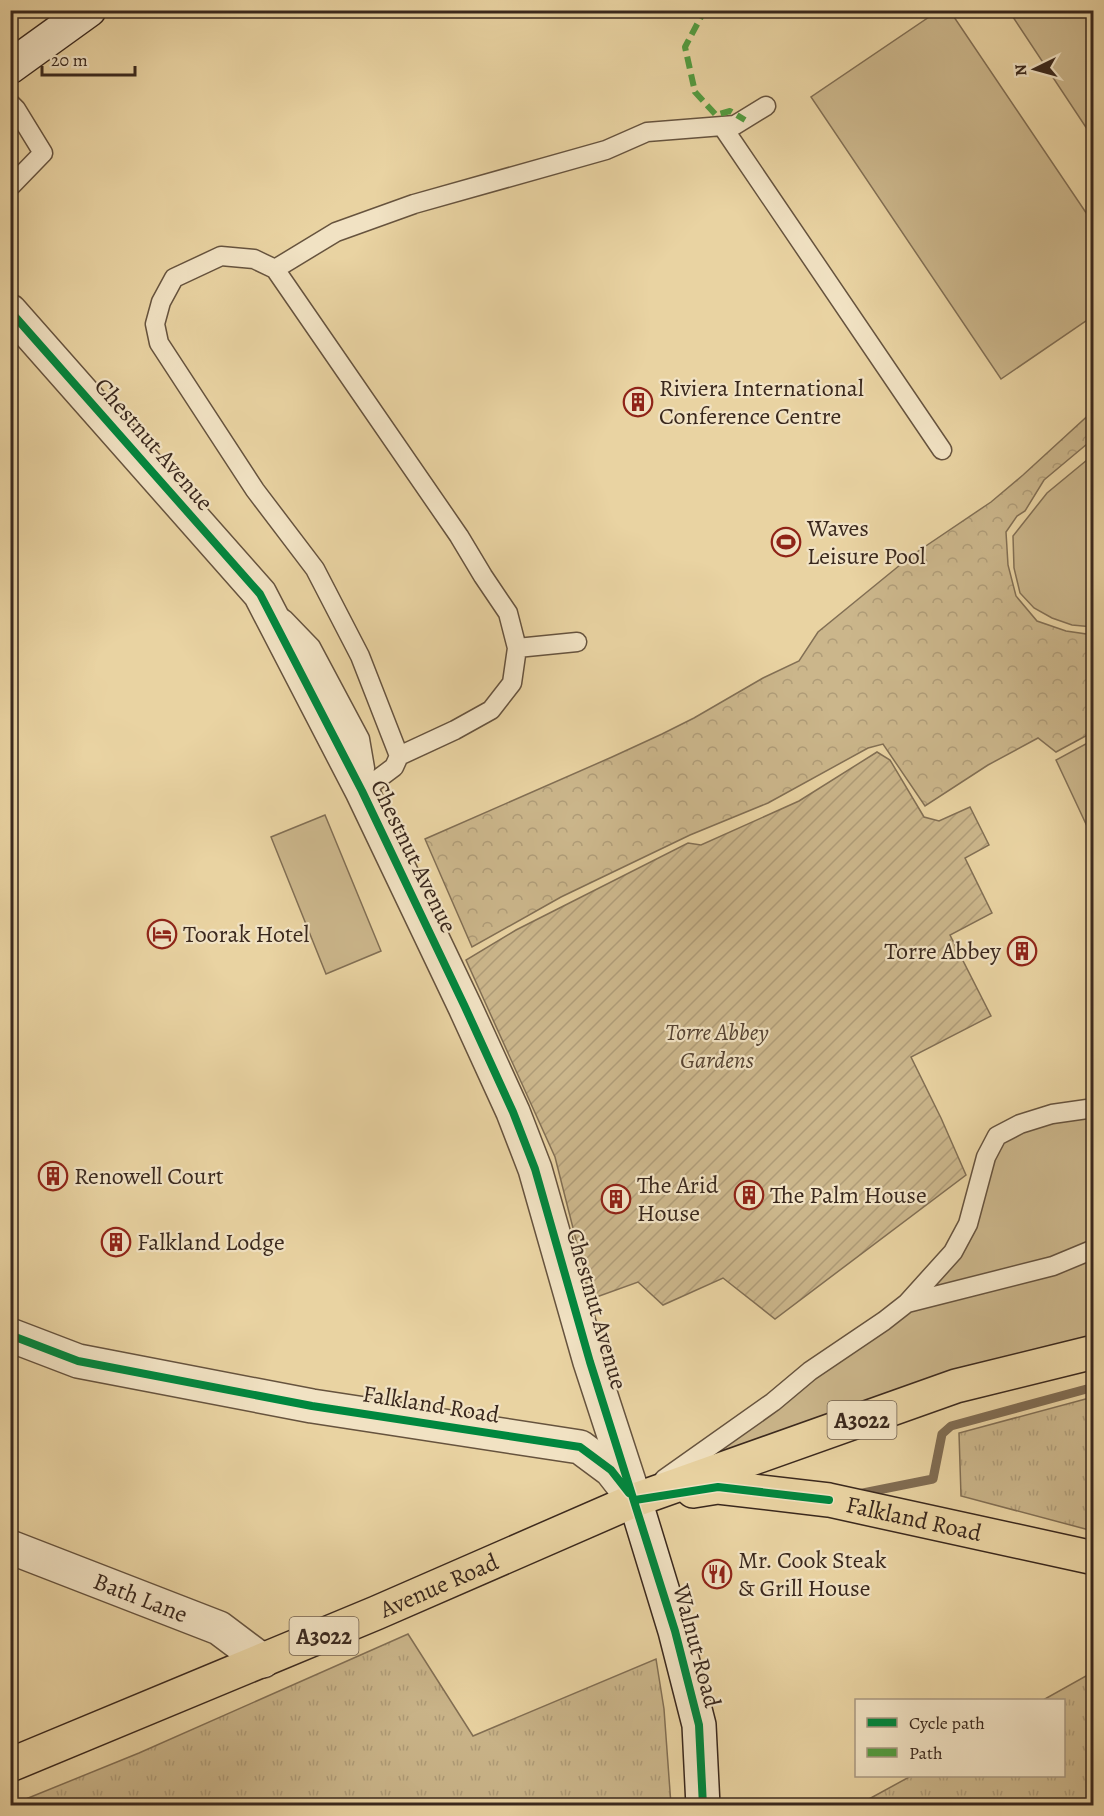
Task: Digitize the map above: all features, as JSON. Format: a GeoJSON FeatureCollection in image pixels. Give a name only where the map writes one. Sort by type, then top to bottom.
{"type":"FeatureCollection","features":[{"type":"Feature","properties":{"kind":"main road","name":"A3022"},"geometry":{"type":"LineString","coordinates":[[635,1500],[956,1386],[1094,1352]]}},
{"type":"Feature","properties":{"kind":"main road","name":"Falkland Road"},"geometry":{"type":"LineString","coordinates":[[635,1500],[718,1486],[829,1500],[1094,1558]]}},
{"type":"Feature","properties":{"kind":"main road","name":"Avenue Road"},"geometry":{"type":"LineString","coordinates":[[20,1754],[263,1662],[635,1500]]}},
{"type":"Feature","properties":{"kind":"street"},"geometry":{"type":"LineString","coordinates":[[10,67],[89,10]]}},
{"type":"Feature","properties":{"kind":"street","name":"Chestnut Avenue"},"geometry":{"type":"LineString","coordinates":[[10,311],[260,594],[362,791],[513,1112],[535,1169],[591,1362],[635,1500]]}},
{"type":"Feature","properties":{"kind":"street","name":"Falkland Road"},"geometry":{"type":"LineString","coordinates":[[10,1335],[78,1361],[312,1406],[580,1447],[611,1470],[635,1500]]}},
{"type":"Feature","properties":{"kind":"street","name":"Walnut Road"},"geometry":{"type":"LineString","coordinates":[[635,1500],[675,1631],[699,1725],[704,1806]]}},
{"type":"Feature","properties":{"kind":"street","name":"Bath Lane"},"geometry":{"type":"LineString","coordinates":[[10,1547],[219,1628],[263,1662]]}},
{"type":"Feature","properties":{"kind":"lane"},"geometry":{"type":"LineString","coordinates":[[10,103],[43,153],[11,186]]}},
{"type":"Feature","properties":{"kind":"lane"},"geometry":{"type":"LineString","coordinates":[[275,269],[336,232],[414,204],[606,150],[647,132],[735,125],[765,106]]}},
{"type":"Feature","properties":{"kind":"lane"},"geometry":{"type":"LineString","coordinates":[[722,126],[942,450]]}},
{"type":"Feature","properties":{"kind":"lane"},"geometry":{"type":"LineString","coordinates":[[362,791],[394,767],[399,756],[491,710],[512,683],[517,648],[508,613],[459,536],[275,269],[254,259],[221,256],[174,278],[160,302],[155,324],[159,343],[255,490],[315,569],[360,656],[399,756]]}},
{"type":"Feature","properties":{"kind":"lane"},"geometry":{"type":"LineString","coordinates":[[260,594],[311,647],[360,739],[365,768],[362,791]]}},
{"type":"Feature","properties":{"kind":"lane"},"geometry":{"type":"LineString","coordinates":[[517,648],[577,642]]}},
{"type":"Feature","properties":{"kind":"lane"},"geometry":{"type":"LineString","coordinates":[[635,1500],[772,1402],[810,1371],[907,1303],[954,1252],[968,1224],[986,1157],[997,1136],[1020,1124],[1052,1114],[1094,1108]]}},
{"type":"Feature","properties":{"kind":"lane"},"geometry":{"type":"LineString","coordinates":[[907,1303],[1053,1266],[1094,1249]]}},
{"type":"Feature","properties":{"kind":"green space"},"geometry":{"type":"Polygon","coordinates":[[[938,11],[950,11],[1093,223],[1093,316],[1001,379],[811,97],[938,11]]]}},
{"type":"Feature","properties":{"kind":"green space"},"geometry":{"type":"Polygon","coordinates":[[[1009,11],[1093,11],[1093,138],[1009,11]]]}},
{"type":"Feature","properties":{"kind":"green space"},"geometry":{"type":"Polygon","coordinates":[[[1093,411],[1093,439],[1044,480],[1025,511],[1017,516],[1006,532],[1008,565],[1016,596],[1037,621],[1066,631],[1093,635],[1093,732],[1056,752],[1038,738],[988,765],[925,806],[883,744],[868,748],[768,803],[690,835],[561,897],[472,947],[425,839],[662,734],[763,678],[799,661],[818,632],[911,556],[991,502],[1093,411]]]}},
{"type":"Feature","properties":{"kind":"green space"},"geometry":{"type":"Polygon","coordinates":[[[1093,455],[1093,627],[1072,625],[1052,618],[1034,608],[1020,593],[1014,568],[1013,536],[1047,493],[1093,455]]]}},
{"type":"Feature","properties":{"kind":"green space"},"geometry":{"type":"Polygon","coordinates":[[[1093,740],[1093,839],[1056,760],[1093,740]]]}},
{"type":"Feature","properties":{"kind":"green space","name":"Torre Abbey Gardens"},"geometry":{"type":"Polygon","coordinates":[[[877,752],[890,760],[924,817],[939,821],[970,807],[989,845],[965,858],[992,913],[950,935],[991,1016],[911,1057],[966,1175],[775,1319],[723,1278],[663,1305],[638,1282],[591,1299],[555,1157],[466,960],[516,930],[688,843],[701,845],[799,801],[877,752]]]}},
{"type":"Feature","properties":{"kind":"green space"},"geometry":{"type":"Polygon","coordinates":[[[325,815],[381,951],[326,974],[271,837],[325,815]]]}},
{"type":"Feature","properties":{"kind":"green space"},"geometry":{"type":"Polygon","coordinates":[[[1093,1108],[1093,1352],[635,1500],[884,1321],[954,1252],[997,1136],[1093,1108]]]}},
{"type":"Feature","properties":{"kind":"green space"},"geometry":{"type":"Polygon","coordinates":[[[1093,1397],[1093,1531],[961,1496],[959,1433],[1093,1397]]]}},
{"type":"Feature","properties":{"kind":"green space"},"geometry":{"type":"Polygon","coordinates":[[[408,1634],[473,1736],[656,1659],[664,1709],[671,1805],[11,1805],[139,1753],[408,1634]]]}},
{"type":"Feature","properties":{"kind":"green space"},"geometry":{"type":"Polygon","coordinates":[[[1093,1672],[1093,1805],[858,1805],[909,1777],[1065,1777],[1065,1699],[1045,1699],[1093,1672]]]}},
{"type":"Feature","properties":{"kind":"waterway"},"geometry":{"type":"LineString","coordinates":[[858,1494],[933,1479],[942,1434],[951,1426],[1094,1387]]}},
{"type":"Feature","properties":{"kind":"marked path"},"geometry":{"type":"LineString","coordinates":[[708,10],[702,15],[685,47],[695,92],[716,115],[730,111],[745,120]]}},
{"type":"Feature","properties":{"kind":"cycle path"},"geometry":{"type":"LineString","coordinates":[[10,311],[260,594],[362,791],[465,1007],[513,1112],[535,1169],[590,1362],[675,1631],[699,1725],[703,1806]]}},
{"type":"Feature","properties":{"kind":"cycle path"},"geometry":{"type":"LineString","coordinates":[[10,1335],[78,1361],[312,1406],[580,1447],[611,1470],[629,1493]]}},
{"type":"Feature","properties":{"kind":"cycle path"},"geometry":{"type":"LineString","coordinates":[[635,1500],[718,1487],[829,1500]]}},
{"type":"Feature","properties":{"kind":"place","name":"Riviera International Conference Centre"},"geometry":{"type":"Point","coordinates":[638,402]}},
{"type":"Feature","properties":{"kind":"place","name":"Waves Leisure Pool"},"geometry":{"type":"Point","coordinates":[786,542]}},
{"type":"Feature","properties":{"kind":"place","name":"Toorak Hotel"},"geometry":{"type":"Point","coordinates":[162,934]}},
{"type":"Feature","properties":{"kind":"place","name":"Torre Abbey"},"geometry":{"type":"Point","coordinates":[1022,951]}},
{"type":"Feature","properties":{"kind":"place","name":"Renowell Court"},"geometry":{"type":"Point","coordinates":[53,1176]}},
{"type":"Feature","properties":{"kind":"place","name":"The Palm House"},"geometry":{"type":"Point","coordinates":[749,1195]}},
{"type":"Feature","properties":{"kind":"place","name":"The Arid House"},"geometry":{"type":"Point","coordinates":[616,1199]}},
{"type":"Feature","properties":{"kind":"place","name":"Falkland Lodge"},"geometry":{"type":"Point","coordinates":[116,1242]}},
{"type":"Feature","properties":{"kind":"place","name":"Mr. Cook Steak & Grill House"},"geometry":{"type":"Point","coordinates":[717,1574]}}]}
